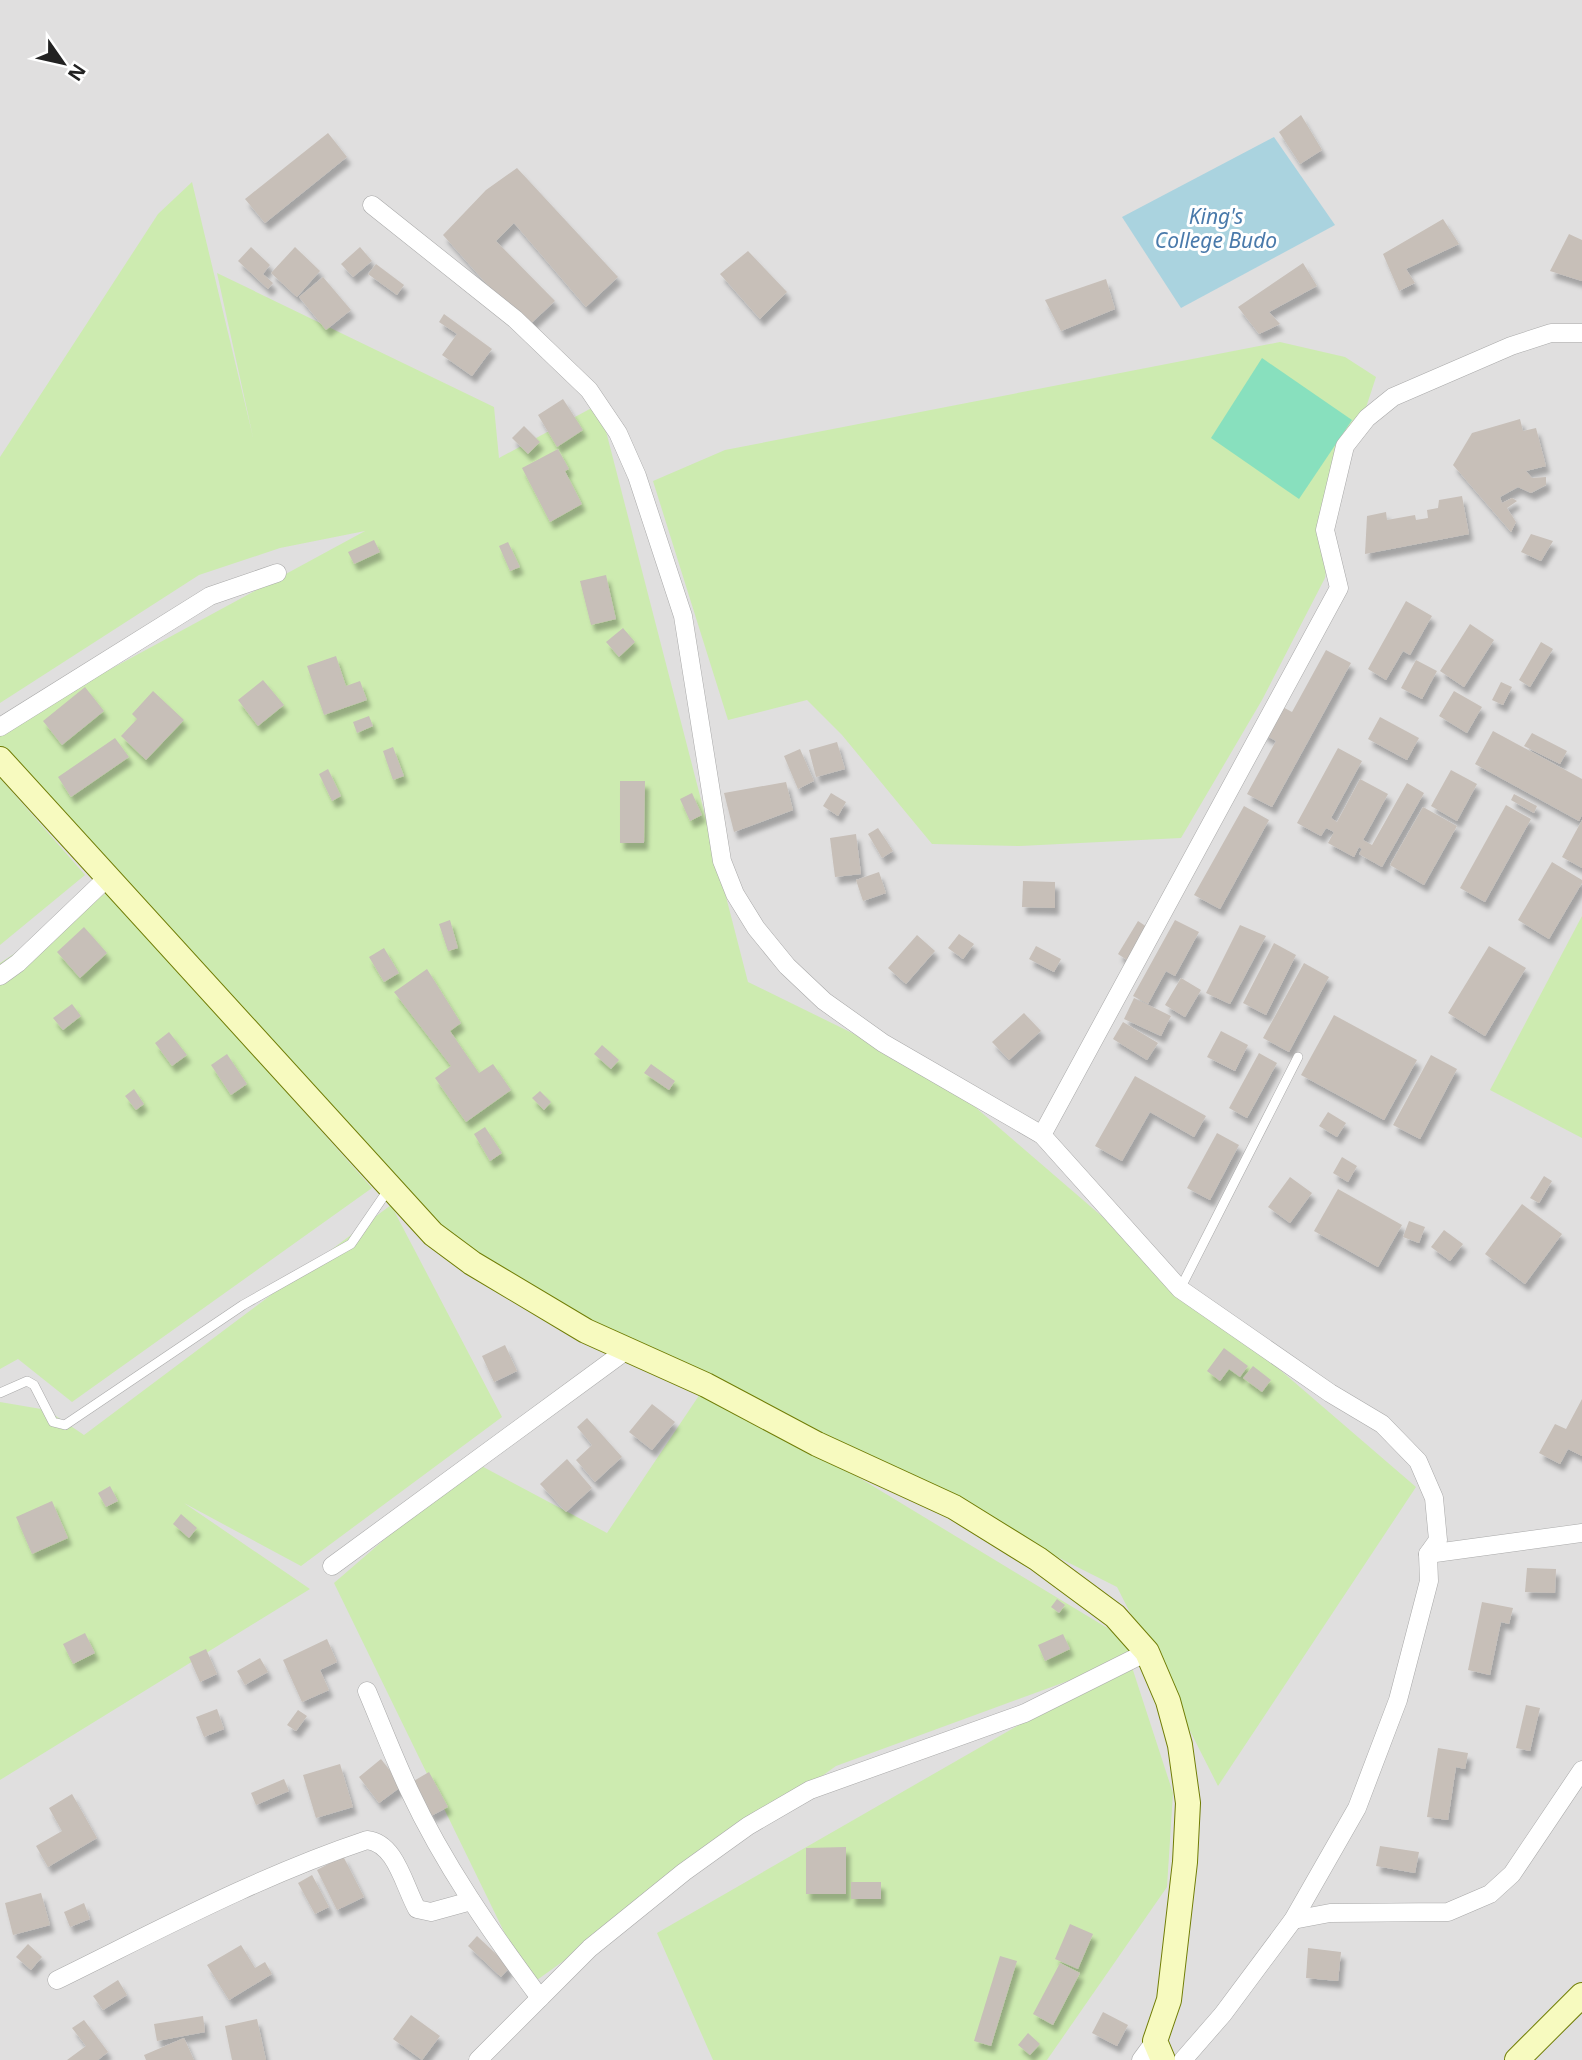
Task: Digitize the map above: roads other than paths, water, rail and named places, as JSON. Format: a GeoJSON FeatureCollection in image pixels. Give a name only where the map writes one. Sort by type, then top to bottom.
{"type":"FeatureCollection","features":[{"type":"Feature","properties":{"kind":"street"},"geometry":{"type":"LineString","coordinates":[[372,205],[515,319],[589,390],[618,433],[637,476],[683,616],[723,862],[735,894],[756,928],[787,966],[824,1000],[883,1042],[1042,1135],[1180,1289],[1330,1393],[1382,1424],[1418,1461],[1434,1498],[1438,1540],[1429,1554],[1429,1581],[1398,1700],[1357,1808],[1293,1920],[1223,2014],[1183,2060]]}},
{"type":"Feature","properties":{"kind":"street"},"geometry":{"type":"LineString","coordinates":[[1042,1135],[1339,588],[1325,530],[1345,446],[1367,418],[1393,397],[1511,346],[1551,333],[1582,333]]}},
{"type":"Feature","properties":{"kind":"street"},"geometry":{"type":"LineString","coordinates":[[0,727],[210,596],[277,573]]}},
{"type":"Feature","properties":{"kind":"street"},"geometry":{"type":"LineString","coordinates":[[0,759],[433,1234],[472,1263],[586,1331],[706,1385],[817,1444],[954,1507],[1038,1559],[1115,1616],[1147,1652],[1168,1701],[1181,1745],[1188,1804],[1185,1862],[1169,2000],[1153,2054]]}},
{"type":"Feature","properties":{"kind":"street"},"geometry":{"type":"LineString","coordinates":[[0,976],[18,963],[107,878]]}},
{"type":"Feature","properties":{"kind":"street"},"geometry":{"type":"LineString","coordinates":[[332,1566],[628,1349]]}},
{"type":"Feature","properties":{"kind":"street"},"geometry":{"type":"LineString","coordinates":[[1429,1554],[1582,1533]]}},
{"type":"Feature","properties":{"kind":"street"},"geometry":{"type":"LineString","coordinates":[[478,2060],[590,1948],[684,1872],[748,1826],[810,1790],[1025,1713],[1147,1652]]}},
{"type":"Feature","properties":{"kind":"street"},"geometry":{"type":"LineString","coordinates":[[367,1691],[410,1791],[471,1901],[540,1998]]}},
{"type":"Feature","properties":{"kind":"street"},"geometry":{"type":"LineString","coordinates":[[1293,1920],[1330,1913],[1448,1912],[1490,1894],[1512,1874],[1582,1770]]}},
{"type":"Feature","properties":{"kind":"street"},"geometry":{"type":"LineString","coordinates":[[57,1980],[311,1858],[367,1840],[376,1841],[389,1851],[416,1909],[431,1912],[471,1901]]}},
{"type":"Feature","properties":{"kind":"street"},"geometry":{"type":"LineString","coordinates":[[1517,2060],[1582,1995]]}},
{"type":"Feature","properties":{"kind":"lane"},"geometry":{"type":"LineString","coordinates":[[1180,1289],[1298,1057]]}},
{"type":"Feature","properties":{"kind":"lane"},"geometry":{"type":"LineString","coordinates":[[0,1393],[27,1381],[34,1385],[53,1422],[65,1425],[243,1304],[352,1244],[389,1188]]}},
{"type":"Feature","properties":{"kind":"water","name":"King's College Budo"},"geometry":{"type":"Polygon","coordinates":[[[1274,137],[1335,225],[1181,308],[1122,217],[1274,137]]]}}]}
